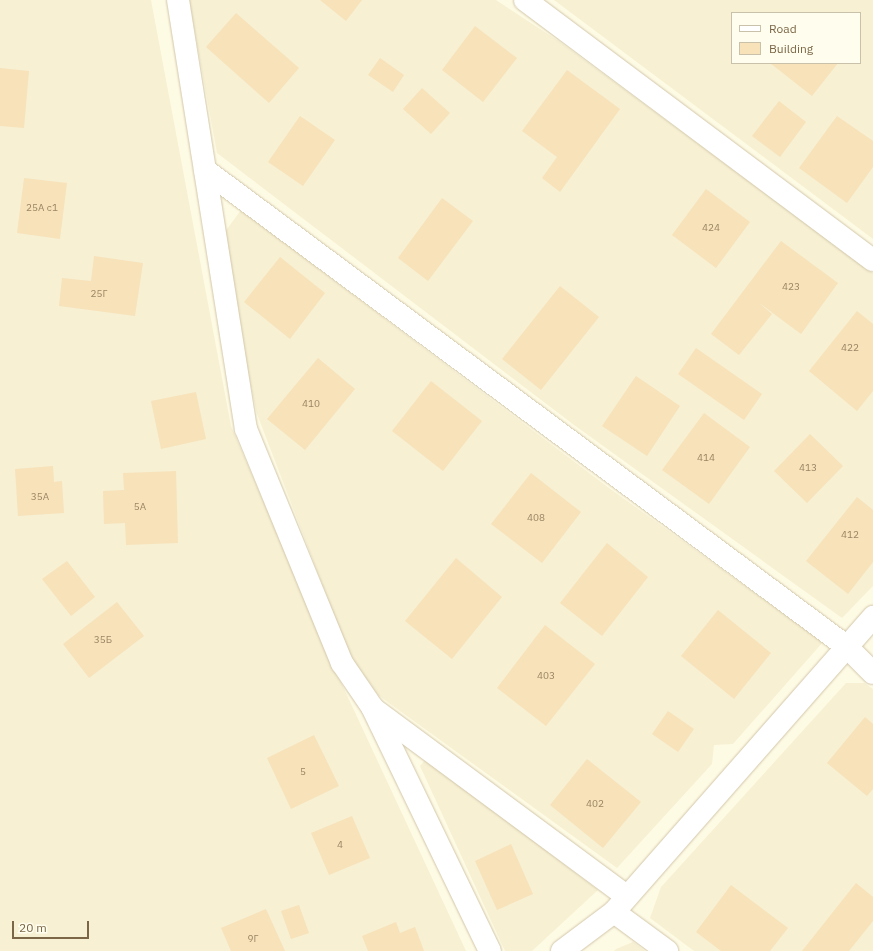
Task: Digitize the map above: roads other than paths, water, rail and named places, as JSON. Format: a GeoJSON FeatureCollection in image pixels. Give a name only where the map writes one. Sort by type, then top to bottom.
{"type":"FeatureCollection","features":[{"type":"Feature","properties":{"kind":"street"},"geometry":{"type":"LineString","coordinates":[[178,0],[246,429],[342,663],[372,707],[490,951]]}},
{"type":"Feature","properties":{"kind":"street"},"geometry":{"type":"LineString","coordinates":[[525,0],[873,260]]}},
{"type":"Feature","properties":{"kind":"street"},"geometry":{"type":"LineString","coordinates":[[205,170],[846,646],[873,673]]}},
{"type":"Feature","properties":{"kind":"street"},"geometry":{"type":"LineString","coordinates":[[562,951],[620,904],[873,617]]}},
{"type":"Feature","properties":{"kind":"street"},"geometry":{"type":"LineString","coordinates":[[372,707],[620,904],[667,951]]}}]}
